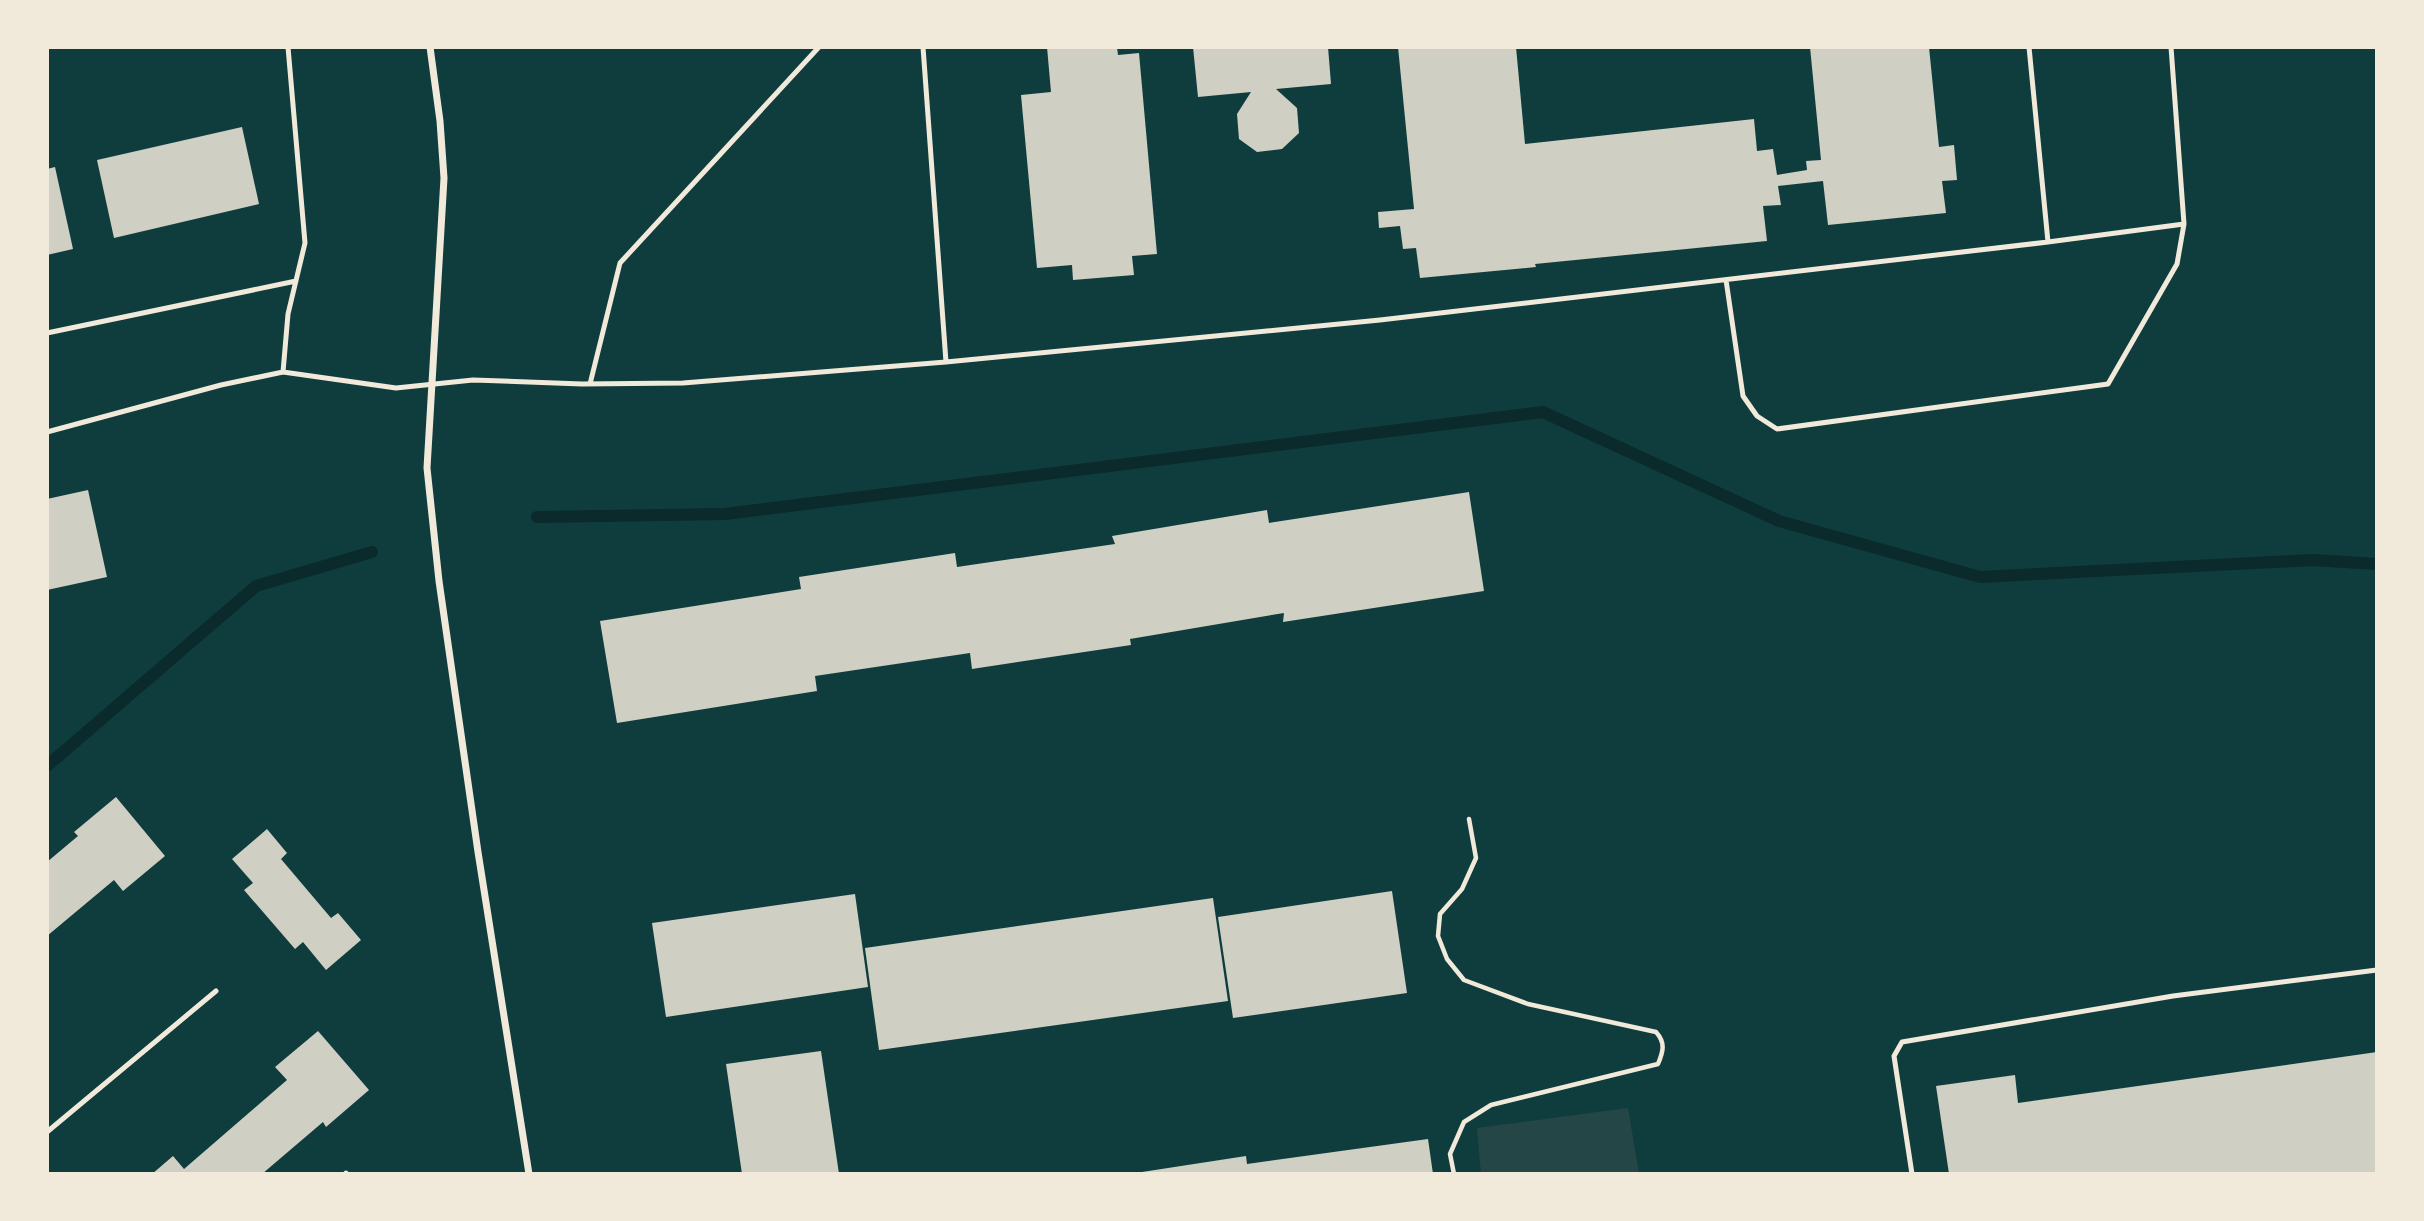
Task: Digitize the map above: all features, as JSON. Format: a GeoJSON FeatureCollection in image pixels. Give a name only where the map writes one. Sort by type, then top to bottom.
{"type":"FeatureCollection","features":[{"type":"Feature","properties":{"kind":"street"},"geometry":{"type":"LineString","coordinates":[[430,47],[444,178],[427,468],[439,581],[478,852],[529,1174]]}},
{"type":"Feature","properties":{"kind":"lane"},"geometry":{"type":"LineString","coordinates":[[284,372],[288,314],[305,243],[288,47]]}},
{"type":"Feature","properties":{"kind":"lane"},"geometry":{"type":"LineString","coordinates":[[590,384],[620,263],[820,47]]}},
{"type":"Feature","properties":{"kind":"lane"},"geometry":{"type":"LineString","coordinates":[[923,47],[946,362]]}},
{"type":"Feature","properties":{"kind":"lane"},"geometry":{"type":"LineString","coordinates":[[2029,47],[2048,242]]}},
{"type":"Feature","properties":{"kind":"lane"},"geometry":{"type":"LineString","coordinates":[[1726,280],[1743,396],[1757,416],[1777,429],[2108,384],[2177,264],[2184,224],[2171,47]]}},
{"type":"Feature","properties":{"kind":"lane"},"geometry":{"type":"LineString","coordinates":[[47,432],[221,385],[284,372],[396,388],[473,380],[590,384],[684,383],[946,362],[1380,320],[2184,224]]}},
{"type":"Feature","properties":{"kind":"lane"},"geometry":{"type":"LineString","coordinates":[[47,333],[296,281]]}},
{"type":"Feature","properties":{"kind":"lane"},"geometry":{"type":"LineString","coordinates":[[1912,1174],[1894,1056],[1902,1042],[2173,996],[2377,970]]}},
{"type":"Feature","properties":{"kind":"lane"},"geometry":{"type":"LineString","coordinates":[[47,1132],[216,990]]}},
{"type":"Feature","properties":{"kind":"path"},"geometry":{"type":"LineString","coordinates":[[1454,1174],[1450,1154],[1464,1122],[1491,1105],[1658,1064],[1664,1052],[1662,1038],[1656,1032],[1528,1004],[1464,980],[1447,959],[1438,936],[1440,914],[1462,889],[1476,858],[1469,819]]}},
{"type":"Feature","properties":{"kind":"shaded area"},"geometry":{"type":"Polygon","coordinates":[[[1628,1108],[1639,1174],[1481,1174],[1477,1128],[1628,1108]]]}},
{"type":"Feature","properties":{"kind":"building"},"geometry":{"type":"Polygon","coordinates":[[[1047,47],[1117,47],[1118,55],[1139,53],[1157,254],[1132,256],[1134,275],[1073,280],[1072,265],[1037,268],[1021,95],[1051,92],[1047,47]]]}},
{"type":"Feature","properties":{"kind":"building"},"geometry":{"type":"Polygon","coordinates":[[[1193,47],[1328,47],[1331,84],[1276,89],[1297,108],[1299,133],[1282,149],[1257,152],[1239,139],[1237,114],[1251,92],[1198,97],[1193,47]]]}},
{"type":"Feature","properties":{"kind":"building"},"geometry":{"type":"Polygon","coordinates":[[[1398,47],[1516,47],[1525,144],[1754,119],[1757,151],[1773,149],[1777,175],[1807,170],[1806,161],[1821,160],[1810,47],[1929,47],[1939,147],[1954,145],[1957,180],[1942,181],[1946,213],[1828,225],[1823,181],[1778,186],[1781,205],[1763,206],[1767,241],[1420,278],[1416,248],[1403,249],[1400,226],[1379,228],[1378,212],[1414,209],[1398,47]]]}},
{"type":"Feature","properties":{"kind":"building"},"geometry":{"type":"Polygon","coordinates":[[[242,127],[259,204],[114,238],[97,160],[242,127]]]}},
{"type":"Feature","properties":{"kind":"building"},"geometry":{"type":"Polygon","coordinates":[[[55,167],[73,249],[47,255],[47,169],[55,167]]]}},
{"type":"Feature","properties":{"kind":"building"},"geometry":{"type":"Polygon","coordinates":[[[88,490],[107,577],[47,590],[47,499],[88,490]]]}},
{"type":"Feature","properties":{"kind":"building"},"geometry":{"type":"Polygon","coordinates":[[[1469,492],[1484,591],[1283,622],[1284,613],[1130,639],[1131,645],[972,669],[970,653],[815,676],[817,691],[617,723],[600,621],[801,589],[799,577],[955,553],[957,567],[1115,544],[1112,536],[1267,510],[1269,523],[1469,492]]]}},
{"type":"Feature","properties":{"kind":"building"},"geometry":{"type":"Polygon","coordinates":[[[116,797],[165,856],[123,891],[114,880],[47,936],[47,862],[78,836],[74,832],[116,797]]]}},
{"type":"Feature","properties":{"kind":"building"},"geometry":{"type":"Polygon","coordinates":[[[267,829],[287,853],[281,859],[331,918],[338,913],[361,940],[326,970],[303,942],[295,949],[244,890],[253,883],[232,859],[267,829]]]}},
{"type":"Feature","properties":{"kind":"building"},"geometry":{"type":"Polygon","coordinates":[[[1392,891],[1407,993],[1233,1018],[1218,917],[1392,891]]]}},
{"type":"Feature","properties":{"kind":"building"},"geometry":{"type":"Polygon","coordinates":[[[855,894],[868,987],[666,1017],[652,923],[855,894]]]}},
{"type":"Feature","properties":{"kind":"building"},"geometry":{"type":"Polygon","coordinates":[[[1213,898],[1228,1001],[879,1050],[865,948],[1213,898]]]}},
{"type":"Feature","properties":{"kind":"building"},"geometry":{"type":"Polygon","coordinates":[[[318,1031],[369,1090],[326,1127],[323,1122],[262,1174],[152,1174],[173,1156],[184,1169],[287,1080],[275,1067],[318,1031]]]}},
{"type":"Feature","properties":{"kind":"building"},"geometry":{"type":"Polygon","coordinates":[[[821,1051],[839,1174],[742,1174],[726,1064],[821,1051]]]}},
{"type":"Feature","properties":{"kind":"building"},"geometry":{"type":"Polygon","coordinates":[[[2377,1052],[2377,1174],[1949,1174],[1936,1086],[2015,1075],[2018,1103],[2377,1052]]]}},
{"type":"Feature","properties":{"kind":"building"},"geometry":{"type":"Polygon","coordinates":[[[1428,1139],[1433,1174],[1129,1174],[1246,1156],[1247,1164],[1428,1139]]]}},
{"type":"Feature","properties":{"kind":"waterway"},"geometry":{"type":"LineString","coordinates":[[537,517],[725,514],[1543,412],[1779,521],[1980,577],[2313,560],[2377,564]]}},
{"type":"Feature","properties":{"kind":"waterway"},"geometry":{"type":"LineString","coordinates":[[47,766],[256,586],[372,552]]}}]}
